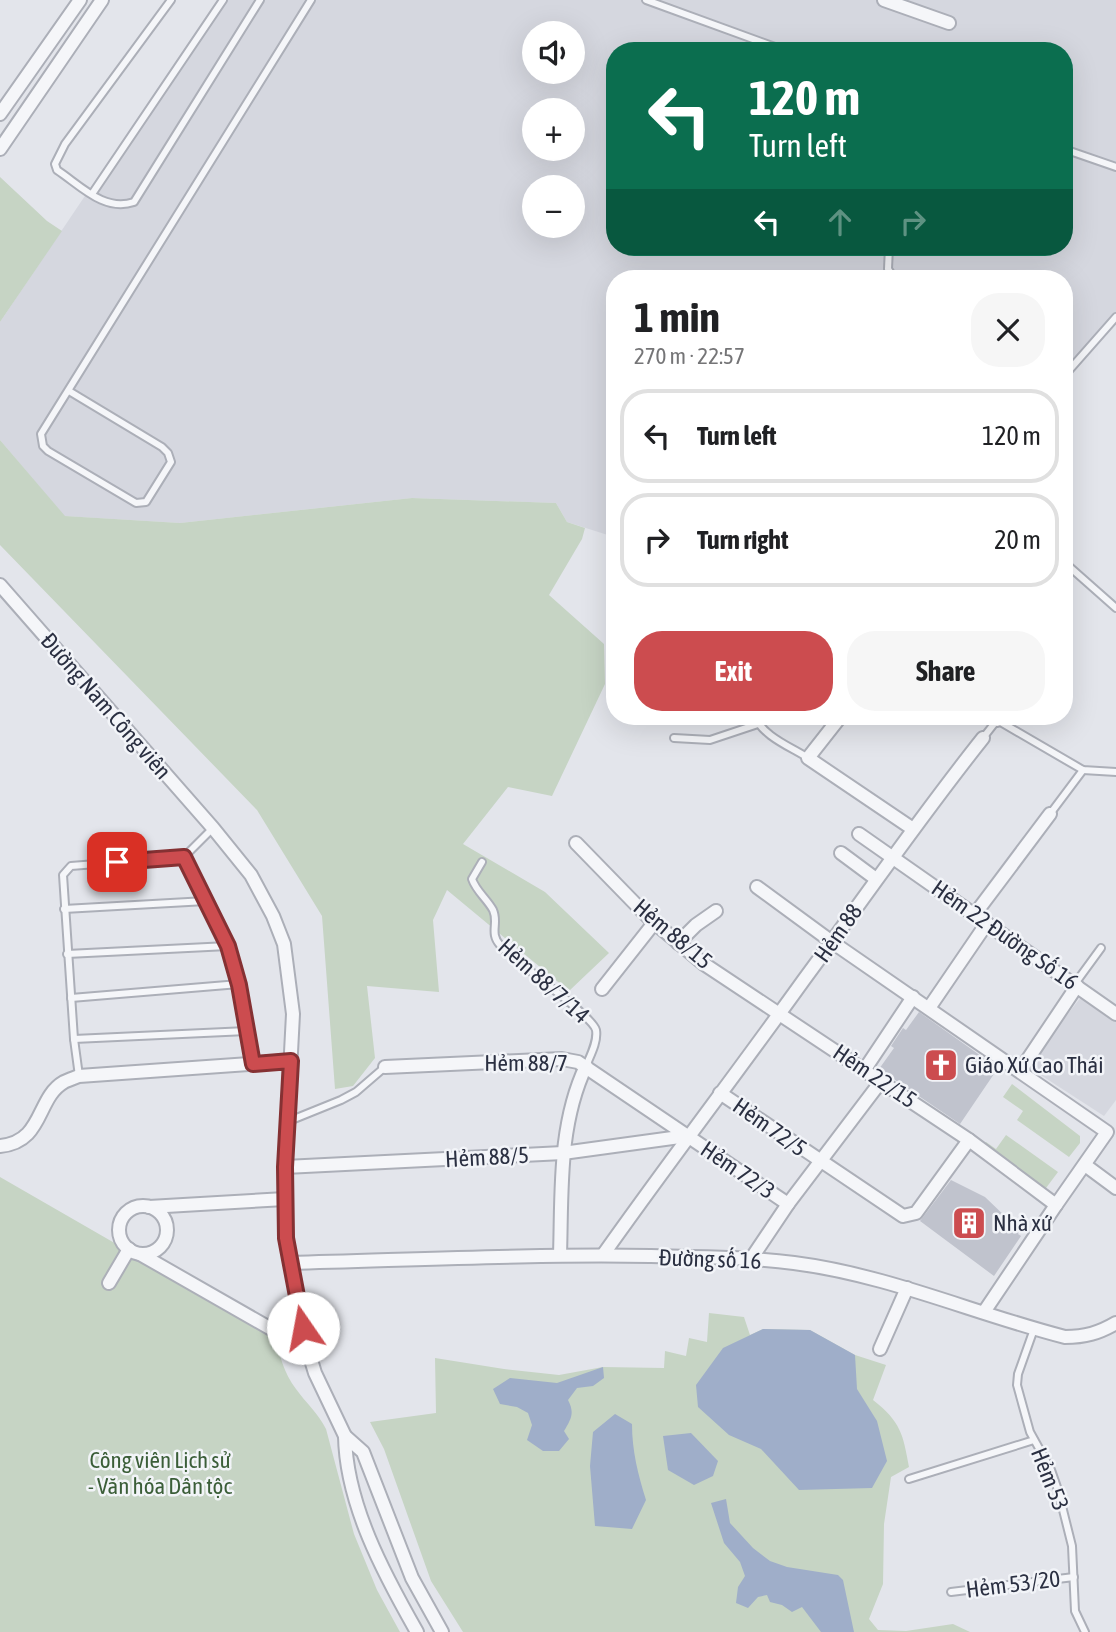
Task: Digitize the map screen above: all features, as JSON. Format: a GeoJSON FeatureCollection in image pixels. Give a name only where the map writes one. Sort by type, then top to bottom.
{"type":"FeatureCollection","features":[{"type":"Feature","properties":{"kind":"street"},"geometry":{"type":"LineString","coordinates":[[0,114],[80,0]]}},
{"type":"Feature","properties":{"kind":"street"},"geometry":{"type":"LineString","coordinates":[[0,149],[102,0]]}},
{"type":"Feature","properties":{"kind":"street"},"geometry":{"type":"LineString","coordinates":[[884,0],[949,23]]}},
{"type":"Feature","properties":{"kind":"street","name":"Đường Nam Công viên"},"geometry":{"type":"LineString","coordinates":[[0,585],[213,828],[251,875],[273,916],[284,944],[293,1014],[285,1167],[290,1263],[315,1373],[345,1436]]}},
{"type":"Feature","properties":{"kind":"street"},"geometry":{"type":"LineString","coordinates":[[834,725],[808,758],[913,829]]}},
{"type":"Feature","properties":{"kind":"street","name":"Hẻm 88"},"geometry":{"type":"LineString","coordinates":[[603,1255],[687,1136],[983,738]]}},
{"type":"Feature","properties":{"kind":"street"},"geometry":{"type":"LineString","coordinates":[[975,914],[1051,814]]}},
{"type":"Feature","properties":{"kind":"street","name":"Hẻm 22 Đường Số 16"},"geometry":{"type":"LineString","coordinates":[[859,834],[1116,1014]]}},
{"type":"Feature","properties":{"kind":"street","name":"Hẻm 88/15"},"geometry":{"type":"LineString","coordinates":[[576,843],[654,923],[704,964],[780,1014]]}},
{"type":"Feature","properties":{"kind":"street"},"geometry":{"type":"LineString","coordinates":[[841,853],[876,879]]}},
{"type":"Feature","properties":{"kind":"street"},"geometry":{"type":"LineString","coordinates":[[757,887],[1107,1132]]}},
{"type":"Feature","properties":{"kind":"street"},"geometry":{"type":"LineString","coordinates":[[678,943],[696,925],[716,911]]}},
{"type":"Feature","properties":{"kind":"street"},"geometry":{"type":"LineString","coordinates":[[602,989],[654,923]]}},
{"type":"Feature","properties":{"kind":"street"},"geometry":{"type":"LineString","coordinates":[[929,1008],[987,923]]}},
{"type":"Feature","properties":{"kind":"street"},"geometry":{"type":"LineString","coordinates":[[1020,1071],[1076,986]]}},
{"type":"Feature","properties":{"kind":"street"},"geometry":{"type":"LineString","coordinates":[[865,1069],[913,997]]}},
{"type":"Feature","properties":{"kind":"street","name":"Hẻm 22/15"},"geometry":{"type":"LineString","coordinates":[[780,1014],[969,1140],[1056,1205]]}},
{"type":"Feature","properties":{"kind":"street","name":"Hẻm 88/7"},"geometry":{"type":"LineString","coordinates":[[385,1067],[562,1059],[586,1066],[687,1136]]}},
{"type":"Feature","properties":{"kind":"street"},"geometry":{"type":"LineString","coordinates":[[0,1146],[25,1137],[55,1090],[62,1083],[79,1076],[291,1061]]}},
{"type":"Feature","properties":{"kind":"street"},"geometry":{"type":"LineString","coordinates":[[560,1255],[563,1153],[567,1127],[586,1066]]}},
{"type":"Feature","properties":{"kind":"street"},"geometry":{"type":"LineString","coordinates":[[751,1259],[819,1161],[882,1080]]}},
{"type":"Feature","properties":{"kind":"street","name":"Hẻm 72/5"},"geometry":{"type":"LineString","coordinates":[[720,1093],[896,1213],[910,1216],[916,1213],[969,1140]]}},
{"type":"Feature","properties":{"kind":"street"},"geometry":{"type":"LineString","coordinates":[[984,1312],[1116,1120]]}},
{"type":"Feature","properties":{"kind":"street","name":"Hẻm 88/5"},"geometry":{"type":"LineString","coordinates":[[285,1167],[563,1153],[687,1136]]}},
{"type":"Feature","properties":{"kind":"street","name":"Hẻm 72/3"},"geometry":{"type":"LineString","coordinates":[[687,1136],[788,1204]]}},
{"type":"Feature","properties":{"kind":"street"},"geometry":{"type":"LineString","coordinates":[[1085,1165],[1116,1188]]}},
{"type":"Feature","properties":{"kind":"street"},"geometry":{"type":"LineString","coordinates":[[285,1199],[134,1208],[123,1217],[119,1230],[124,1244],[134,1251],[308,1350]]}},
{"type":"Feature","properties":{"kind":"street"},"geometry":{"type":"LineString","coordinates":[[134,1251],[148,1253],[161,1245],[167,1231],[162,1216],[149,1207]]}},
{"type":"Feature","properties":{"kind":"street"},"geometry":{"type":"LineString","coordinates":[[108,1283],[134,1251]]}},
{"type":"Feature","properties":{"kind":"street","name":"Đường số 16"},"geometry":{"type":"LineString","coordinates":[[290,1263],[560,1255],[751,1259],[829,1269],[907,1288],[1065,1337],[1101,1332],[1116,1323]]}},
{"type":"Feature","properties":{"kind":"street"},"geometry":{"type":"LineString","coordinates":[[880,1349],[907,1288]]}},
{"type":"Feature","properties":{"kind":"street"},"geometry":{"type":"LineString","coordinates":[[345,1436],[345,1457],[359,1507],[392,1586],[417,1632]]}},
{"type":"Feature","properties":{"kind":"street"},"geometry":{"type":"LineString","coordinates":[[345,1436],[363,1452],[407,1568],[442,1632]]}},
{"type":"Feature","properties":{"kind":"lane"},"geometry":{"type":"LineString","coordinates":[[171,0],[55,164],[57,170],[107,204],[122,206],[134,201],[260,0]]}},
{"type":"Feature","properties":{"kind":"lane"},"geometry":{"type":"LineString","coordinates":[[92,194],[223,0]]}},
{"type":"Feature","properties":{"kind":"lane"},"geometry":{"type":"LineString","coordinates":[[69,391],[168,453],[171,462],[146,502],[136,503],[48,451],[43,446],[41,434],[311,0]]}},
{"type":"Feature","properties":{"kind":"lane"},"geometry":{"type":"LineString","coordinates":[[646,0],[761,42]]}},
{"type":"Feature","properties":{"kind":"lane"},"geometry":{"type":"LineString","coordinates":[[1073,152],[1116,167]]}},
{"type":"Feature","properties":{"kind":"lane"},"geometry":{"type":"LineString","coordinates":[[1073,366],[1116,317]]}},
{"type":"Feature","properties":{"kind":"lane"},"geometry":{"type":"LineString","coordinates":[[1073,570],[1116,608]]}},
{"type":"Feature","properties":{"kind":"lane"},"geometry":{"type":"LineString","coordinates":[[674,738],[710,740],[755,725]]}},
{"type":"Feature","properties":{"kind":"lane"},"geometry":{"type":"LineString","coordinates":[[759,725],[808,758]]}},
{"type":"Feature","properties":{"kind":"lane","name":"Hẻm 88"},"geometry":{"type":"LineString","coordinates":[[983,738],[991,725]]}},
{"type":"Feature","properties":{"kind":"lane","name":"Hẻm 88"},"geometry":{"type":"LineString","coordinates":[[1007,725],[1083,770],[1116,772]]}},
{"type":"Feature","properties":{"kind":"lane"},"geometry":{"type":"LineString","coordinates":[[1051,814],[1083,770]]}},
{"type":"Feature","properties":{"kind":"lane"},"geometry":{"type":"LineString","coordinates":[[79,1076],[62,876],[71,866],[184,857],[213,828]]}},
{"type":"Feature","properties":{"kind":"lane"},"geometry":{"type":"LineString","coordinates":[[184,857],[228,946],[239,985],[253,1064]]}},
{"type":"Feature","properties":{"kind":"lane","name":"Hẻm 88/7/14"},"geometry":{"type":"LineString","coordinates":[[482,862],[472,879],[493,910],[493,935],[498,944],[592,1023],[596,1035],[586,1066]]}},
{"type":"Feature","properties":{"kind":"lane"},"geometry":{"type":"LineString","coordinates":[[64,909],[206,901]]}},
{"type":"Feature","properties":{"kind":"lane"},"geometry":{"type":"LineString","coordinates":[[67,954],[228,946]]}},
{"type":"Feature","properties":{"kind":"lane"},"geometry":{"type":"LineString","coordinates":[[1076,986],[1101,948]]}},
{"type":"Feature","properties":{"kind":"lane"},"geometry":{"type":"LineString","coordinates":[[71,998],[239,985]]}},
{"type":"Feature","properties":{"kind":"lane"},"geometry":{"type":"LineString","coordinates":[[74,1038],[247,1031]]}},
{"type":"Feature","properties":{"kind":"lane"},"geometry":{"type":"LineString","coordinates":[[289,1121],[356,1092],[385,1067]]}},
{"type":"Feature","properties":{"kind":"lane","name":"Hẻm 53"},"geometry":{"type":"LineString","coordinates":[[1034,1329],[1018,1374],[1017,1385],[1034,1440],[1051,1470],[1058,1490],[1072,1546],[1075,1611],[1085,1632]]}},
{"type":"Feature","properties":{"kind":"lane"},"geometry":{"type":"LineString","coordinates":[[909,1479],[1034,1440]]}},
{"type":"Feature","properties":{"kind":"lane","name":"Hẻm 53/20"},"geometry":{"type":"LineString","coordinates":[[951,1592],[1074,1577]]}},
{"type":"Feature","properties":{"kind":"shaded area"},"geometry":{"type":"Polygon","coordinates":[[[217,0],[1116,0],[1116,323],[1073,369],[1073,270],[606,270],[606,534],[567,522],[556,503],[412,498],[180,523],[64,516],[0,440],[0,322],[217,0]]]}},
{"type":"Feature","properties":{"kind":"shaded area"},"geometry":{"type":"Polygon","coordinates":[[[1085,992],[1116,1014],[1116,1100],[1104,1116],[1027,1066],[1085,992]]]}},
{"type":"Feature","properties":{"kind":"green space"},"geometry":{"type":"Polygon","coordinates":[[[0,177],[47,221],[62,231],[0,322],[0,177]]]}},
{"type":"Feature","properties":{"kind":"green space"},"geometry":{"type":"Polygon","coordinates":[[[0,440],[65,516],[180,523],[412,498],[556,503],[567,522],[585,528],[582,539],[549,595],[604,644],[605,684],[552,796],[508,787],[463,844],[545,892],[609,953],[569,991],[447,890],[433,920],[439,992],[367,986],[375,1058],[353,1086],[335,1089],[322,916],[257,810],[0,545],[0,440]]]}},
{"type":"Feature","properties":{"kind":"green space"},"geometry":{"type":"Polygon","coordinates":[[[1012,1084],[1080,1136],[1080,1143],[1069,1157],[1017,1120],[1023,1111],[1003,1097],[1012,1084]]]}},
{"type":"Feature","properties":{"kind":"green space"},"geometry":{"type":"Polygon","coordinates":[[[1006,1135],[1058,1172],[1043,1192],[982,1148],[986,1142],[996,1149],[1006,1135]]]}},
{"type":"Feature","properties":{"kind":"green space","name":"Công viên Lịch sử - Văn hóa Dân tộc"},"geometry":{"type":"Polygon","coordinates":[[[0,1177],[276,1336],[288,1377],[326,1429],[354,1534],[377,1590],[400,1632],[0,1632],[0,1177]]]}},
{"type":"Feature","properties":{"kind":"green space"},"geometry":{"type":"Polygon","coordinates":[[[709,1313],[744,1317],[750,1335],[763,1329],[810,1330],[855,1355],[886,1365],[873,1400],[890,1415],[899,1429],[909,1467],[891,1477],[884,1524],[883,1584],[869,1619],[878,1630],[906,1631],[953,1624],[970,1632],[463,1632],[431,1581],[384,1449],[370,1422],[436,1413],[435,1358],[559,1375],[603,1367],[664,1368],[665,1351],[686,1356],[689,1338],[707,1342],[709,1313]]]}},
{"type":"Feature","properties":{"kind":"water"},"geometry":{"type":"Polygon","coordinates":[[[763,1329],[810,1330],[855,1355],[857,1389],[877,1421],[887,1461],[872,1488],[799,1490],[761,1449],[729,1435],[698,1407],[696,1385],[723,1348],[763,1329]]]}},
{"type":"Feature","properties":{"kind":"water"},"geometry":{"type":"Polygon","coordinates":[[[603,1367],[604,1378],[593,1386],[577,1388],[568,1400],[571,1416],[564,1431],[569,1439],[559,1451],[543,1451],[527,1440],[532,1425],[528,1413],[517,1407],[500,1404],[493,1389],[510,1378],[557,1383],[603,1367]]]}},
{"type":"Feature","properties":{"kind":"water"},"geometry":{"type":"Polygon","coordinates":[[[615,1414],[632,1424],[636,1462],[646,1500],[632,1529],[595,1526],[590,1466],[593,1432],[615,1414]]]}},
{"type":"Feature","properties":{"kind":"water"},"geometry":{"type":"Polygon","coordinates":[[[691,1433],[718,1461],[713,1476],[694,1485],[668,1470],[663,1436],[691,1433]]]}},
{"type":"Feature","properties":{"kind":"water"},"geometry":{"type":"Polygon","coordinates":[[[726,1499],[730,1523],[753,1548],[770,1561],[787,1567],[838,1575],[843,1580],[854,1632],[821,1632],[802,1607],[792,1612],[782,1605],[770,1602],[767,1595],[758,1597],[748,1608],[736,1603],[738,1587],[745,1576],[740,1562],[724,1543],[711,1503],[726,1499]]]}},
{"type":"Feature","properties":{"kind":"building","name":"Giáo Xứ Cao Thái"},"geometry":{"type":"Polygon","coordinates":[[[919,1012],[998,1068],[960,1124],[879,1069],[894,1048],[891,1046],[903,1028],[906,1030],[919,1012]]]}},
{"type":"Feature","properties":{"kind":"building","name":"Nhà xứ"},"geometry":{"type":"Polygon","coordinates":[[[951,1180],[985,1197],[1008,1219],[1021,1227],[1018,1234],[1021,1236],[994,1276],[920,1221],[951,1180]]]}},
{"type":"Feature","properties":{"kind":"place","name":"Giáo Xứ Cao Thái"},"geometry":{"type":"Point","coordinates":[941,1065]}},
{"type":"Feature","properties":{"kind":"place","name":"Nhà xứ"},"geometry":{"type":"Point","coordinates":[969,1223]}},
{"type":"Feature","properties":{"kind":"route"},"geometry":{"type":"LineString","coordinates":[[117,862],[184,857],[228,946],[239,985],[253,1064],[291,1061],[285,1167],[286,1238],[303,1328]]}}]}
